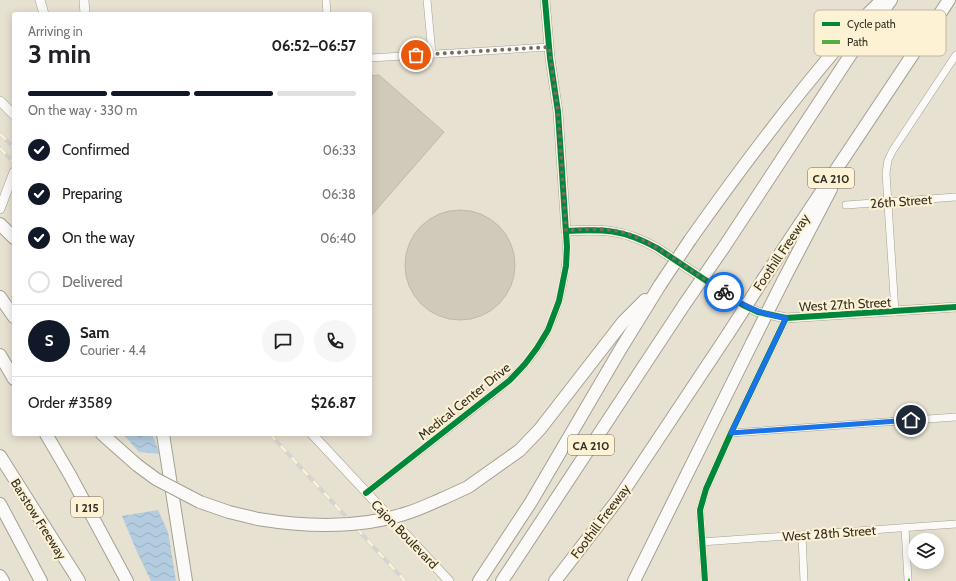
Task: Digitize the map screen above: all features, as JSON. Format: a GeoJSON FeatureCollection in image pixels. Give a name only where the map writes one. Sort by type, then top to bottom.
{"type":"FeatureCollection","features":[{"type":"Feature","properties":{"kind":"highway"},"geometry":{"type":"LineString","coordinates":[[872,10],[882,0]]}},
{"type":"Feature","properties":{"kind":"highway","name":"CA 210"},"geometry":{"type":"LineString","coordinates":[[884,10],[891,0]]}},
{"type":"Feature","properties":{"kind":"highway","name":"Foothill Freeway"},"geometry":{"type":"LineString","coordinates":[[942,10],[949,0]]}},
{"type":"Feature","properties":{"kind":"highway"},"geometry":{"type":"LineString","coordinates":[[478,581],[531,502],[620,350],[690,240],[772,128],[831,56]]}},
{"type":"Feature","properties":{"kind":"highway","name":"CA 210"},"geometry":{"type":"LineString","coordinates":[[502,581],[587,450],[724,247],[850,56]]}},
{"type":"Feature","properties":{"kind":"highway","name":"Foothill Freeway"},"geometry":{"type":"LineString","coordinates":[[555,581],[620,498],[912,56]]}},
{"type":"Feature","properties":{"kind":"highway"},"geometry":{"type":"LineString","coordinates":[[635,580],[783,281],[862,132]]}},
{"type":"Feature","properties":{"kind":"highway"},"geometry":{"type":"LineString","coordinates":[[0,224],[12,236]]}},
{"type":"Feature","properties":{"kind":"highway"},"geometry":{"type":"LineString","coordinates":[[104,436],[137,465],[156,479],[200,502],[228,512],[289,524],[322,526],[379,520],[407,513],[468,487],[520,450],[540,429],[623,322],[660,285]]}},
{"type":"Feature","properties":{"kind":"highway"},"geometry":{"type":"LineString","coordinates":[[0,297],[12,314]]}},
{"type":"Feature","properties":{"kind":"highway"},"geometry":{"type":"LineString","coordinates":[[0,355],[12,376]]}},
{"type":"Feature","properties":{"kind":"highway","name":"I 215"},"geometry":{"type":"LineString","coordinates":[[47,436],[127,581]]}},
{"type":"Feature","properties":{"kind":"highway"},"geometry":{"type":"LineString","coordinates":[[163,436],[186,581]]}},
{"type":"Feature","properties":{"kind":"highway","name":"Barstow Freeway"},"geometry":{"type":"LineString","coordinates":[[0,456],[79,581]]}},
{"type":"Feature","properties":{"kind":"highway"},"geometry":{"type":"LineString","coordinates":[[0,504],[41,581]]}},
{"type":"Feature","properties":{"kind":"highway"},"geometry":{"type":"LineString","coordinates":[[0,576],[3,581]]}},
{"type":"Feature","properties":{"kind":"street"},"geometry":{"type":"LineString","coordinates":[[40,0],[43,12]]}},
{"type":"Feature","properties":{"kind":"street"},"geometry":{"type":"LineString","coordinates":[[84,0],[85,12]]}},
{"type":"Feature","properties":{"kind":"street"},"geometry":{"type":"LineString","coordinates":[[326,0],[327,12]]}},
{"type":"Feature","properties":{"kind":"street"},"geometry":{"type":"LineString","coordinates":[[427,0],[432,54]]}},
{"type":"Feature","properties":{"kind":"street","name":"Medical Center Drive"},"geometry":{"type":"LineString","coordinates":[[366,493],[510,380],[537,348],[548,330],[560,301],[566,266],[567,247],[558,112],[549,47],[546,0]]}},
{"type":"Feature","properties":{"kind":"street"},"geometry":{"type":"LineString","coordinates":[[372,58],[549,47]]}},
{"type":"Feature","properties":{"kind":"street"},"geometry":{"type":"LineString","coordinates":[[896,312],[886,173],[888,160],[893,150],[956,55]]}},
{"type":"Feature","properties":{"kind":"street"},"geometry":{"type":"LineString","coordinates":[[0,101],[12,113]]}},
{"type":"Feature","properties":{"kind":"street"},"geometry":{"type":"LineString","coordinates":[[0,209],[12,178]]}},
{"type":"Feature","properties":{"kind":"street","name":"26th Street"},"geometry":{"type":"LineString","coordinates":[[846,205],[956,197]]}},
{"type":"Feature","properties":{"kind":"street","name":"West 27th Street"},"geometry":{"type":"LineString","coordinates":[[566,230],[612,230],[627,234],[657,248],[743,305],[758,312],[786,318],[956,307]]}},
{"type":"Feature","properties":{"kind":"street"},"geometry":{"type":"LineString","coordinates":[[704,581],[700,510],[706,489],[786,318]]}},
{"type":"Feature","properties":{"kind":"street"},"geometry":{"type":"LineString","coordinates":[[731,433],[956,417]]}},
{"type":"Feature","properties":{"kind":"street","name":"Cajon Boulevard"},"geometry":{"type":"LineString","coordinates":[[314,436],[450,581]]}},
{"type":"Feature","properties":{"kind":"street","name":"West 28th Street"},"geometry":{"type":"LineString","coordinates":[[701,542],[956,524]]}},
{"type":"Feature","properties":{"kind":"street"},"geometry":{"type":"LineString","coordinates":[[905,528],[908,580]]}},
{"type":"Feature","properties":{"kind":"street"},"geometry":{"type":"LineString","coordinates":[[802,535],[804,581]]}},
{"type":"Feature","properties":{"kind":"water"},"geometry":{"type":"Polygon","coordinates":[[[125,436],[153,436],[160,454],[139,452],[125,436]]]}},
{"type":"Feature","properties":{"kind":"water"},"geometry":{"type":"Polygon","coordinates":[[[158,510],[168,532],[176,581],[151,581],[122,516],[158,510]]]}},
{"type":"Feature","properties":{"kind":"building"},"geometry":{"type":"Polygon","coordinates":[[[379,75],[444,132],[372,215],[372,76],[379,75]]]}},
{"type":"Feature","properties":{"kind":"building"},"geometry":{"type":"Polygon","coordinates":[[[460,210],[481,214],[491,219],[499,226],[506,234],[511,244],[515,265],[511,286],[506,296],[499,304],[491,311],[481,316],[460,320],[439,316],[429,311],[421,304],[414,296],[409,286],[405,265],[409,244],[414,234],[421,226],[429,219],[439,214],[460,210]]]}},
{"type":"Feature","properties":{"kind":"railway"},"geometry":{"type":"LineString","coordinates":[[0,134],[12,146]]}},
{"type":"Feature","properties":{"kind":"railway"},"geometry":{"type":"LineString","coordinates":[[0,148],[12,161]]}},
{"type":"Feature","properties":{"kind":"railway"},"geometry":{"type":"LineString","coordinates":[[272,436],[405,581]]}},
{"type":"Feature","properties":{"kind":"cycle path"},"geometry":{"type":"LineString","coordinates":[[366,493],[510,380],[537,348],[548,330],[559,301],[566,266],[567,247],[558,112],[550,58],[545,0]]}},
{"type":"Feature","properties":{"kind":"cycle path"},"geometry":{"type":"LineString","coordinates":[[566,231],[602,230],[634,237],[657,248],[743,305],[758,312],[786,318],[956,307]]}},
{"type":"Feature","properties":{"kind":"cycle path"},"geometry":{"type":"LineString","coordinates":[[705,581],[700,510],[706,489],[786,318]]}},
{"type":"Feature","properties":{"kind":"way so far"},"geometry":{"type":"LineString","coordinates":[[416,55],[549,47],[558,112],[566,230],[612,230],[627,234],[657,248],[724,292]]}},
{"type":"Feature","properties":{"kind":"route"},"geometry":{"type":"LineString","coordinates":[[724,292],[743,305],[758,312],[775,317],[786,318],[731,433],[911,420]]}}]}
